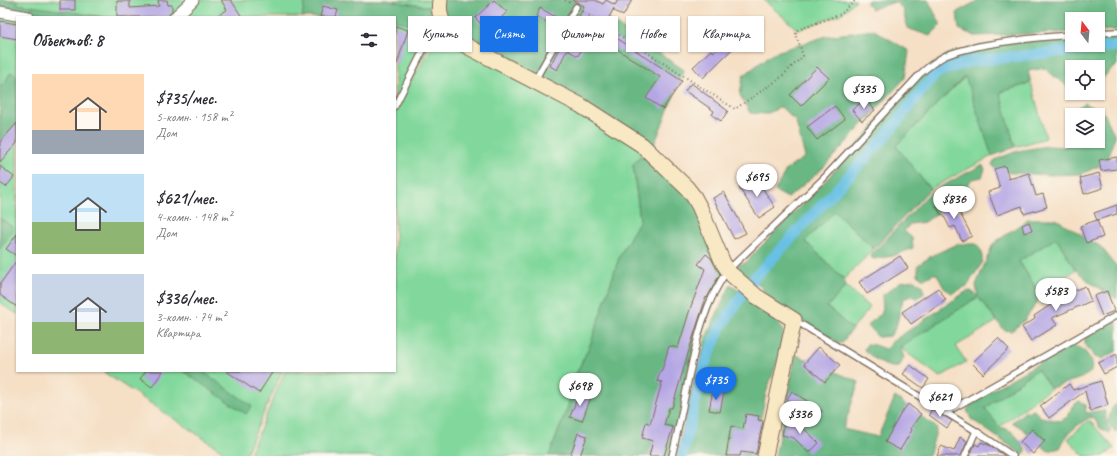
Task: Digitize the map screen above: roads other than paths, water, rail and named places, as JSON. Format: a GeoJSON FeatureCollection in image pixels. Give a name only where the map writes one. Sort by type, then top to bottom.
{"type":"FeatureCollection","features":[{"type":"Feature","properties":{"kind":"street"},"geometry":{"type":"LineString","coordinates":[[176,16],[193,0]]}},
{"type":"Feature","properties":{"kind":"street"},"geometry":{"type":"LineString","coordinates":[[440,0],[440,16]]}},
{"type":"Feature","properties":{"kind":"street"},"geometry":{"type":"LineString","coordinates":[[0,12],[22,16]]}},
{"type":"Feature","properties":{"kind":"street"},"geometry":{"type":"LineString","coordinates":[[472,49],[580,105],[642,145],[687,188],[700,208],[723,263],[730,272],[756,296],[794,320],[764,456]]}},
{"type":"Feature","properties":{"kind":"lane"},"geometry":{"type":"LineString","coordinates":[[534,82],[576,7]]}},
{"type":"Feature","properties":{"kind":"lane"},"geometry":{"type":"LineString","coordinates":[[1105,33],[1117,32]]}},
{"type":"Feature","properties":{"kind":"lane"},"geometry":{"type":"LineString","coordinates":[[672,456],[698,334],[720,280],[730,272],[824,178],[920,74],[932,64],[945,56],[959,51],[1000,42],[1024,38],[1065,35]]}},
{"type":"Feature","properties":{"kind":"lane"},"geometry":{"type":"LineString","coordinates":[[396,104],[422,52]]}},
{"type":"Feature","properties":{"kind":"lane"},"geometry":{"type":"LineString","coordinates":[[945,413],[1117,315]]}},
{"type":"Feature","properties":{"kind":"lane"},"geometry":{"type":"LineString","coordinates":[[794,320],[976,431],[1013,456]]}},
{"type":"Feature","properties":{"kind":"lane"},"geometry":{"type":"LineString","coordinates":[[965,456],[976,431]]}},
{"type":"Feature","properties":{"kind":"waterway"},"geometry":{"type":"LineString","coordinates":[[682,456],[704,366],[720,328],[754,278],[885,137],[938,72],[967,62],[1117,46]]}}]}
